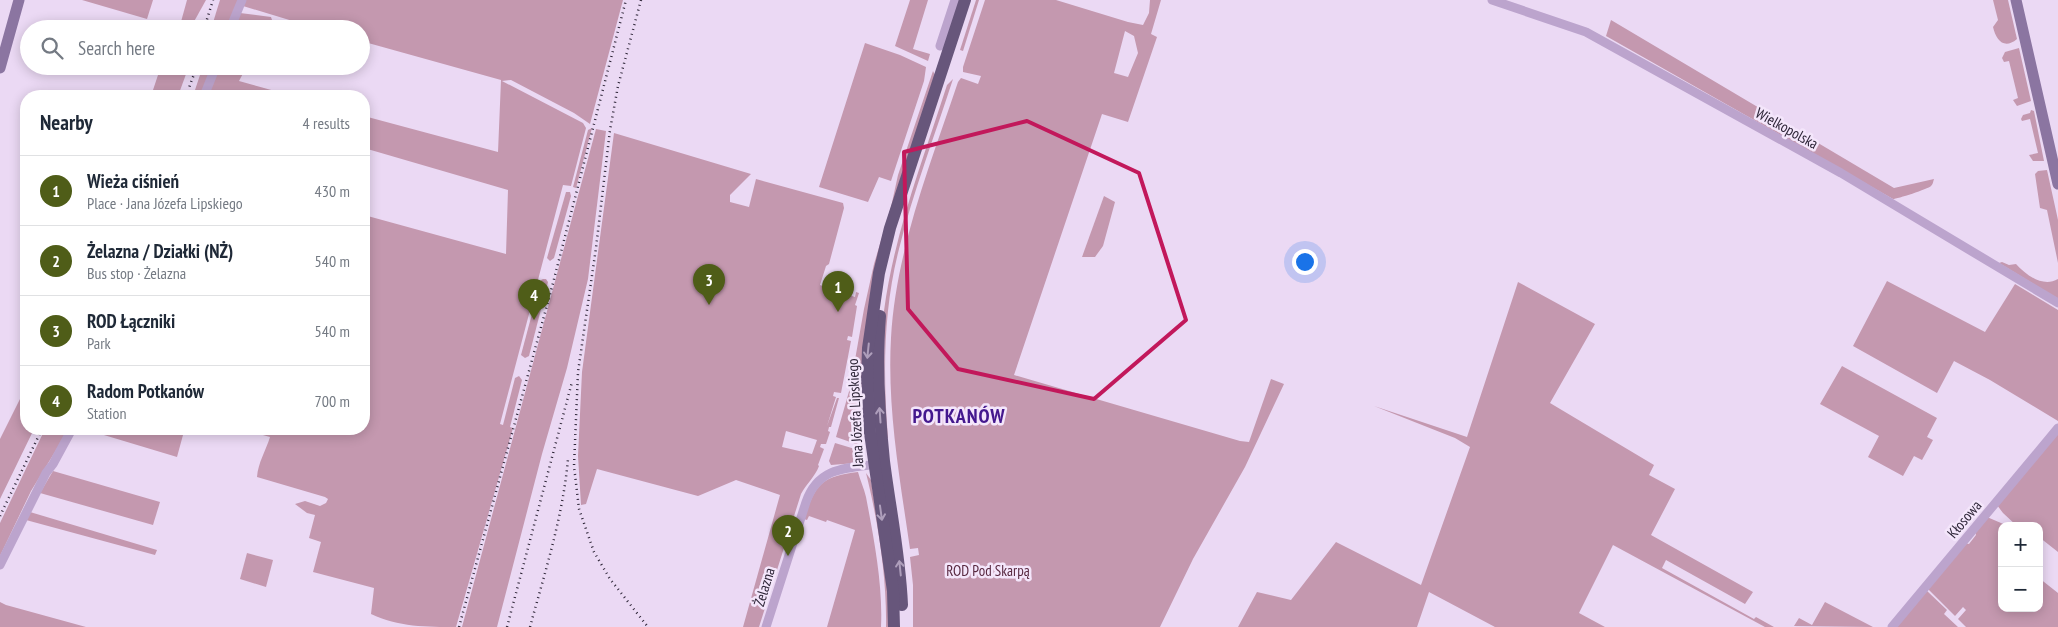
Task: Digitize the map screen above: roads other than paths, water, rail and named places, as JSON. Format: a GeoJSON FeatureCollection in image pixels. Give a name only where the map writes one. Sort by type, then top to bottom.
{"type":"FeatureCollection","features":[{"type":"Feature","properties":{"kind":"main road","name":"Jana Józefa Lipskiego"},"geometry":{"type":"LineString","coordinates":[[902,627],[900,571],[868,414],[867,367],[879,273],[898,200],[965,0]]}},
{"type":"Feature","properties":{"kind":"main road","name":"Jana Józefa Lipskiego"},"geometry":{"type":"LineString","coordinates":[[894,627],[893,591],[879,464],[879,329],[885,284],[900,224],[973,0]]}},
{"type":"Feature","properties":{"kind":"street"},"geometry":{"type":"LineString","coordinates":[[0,68],[19,0]]}},
{"type":"Feature","properties":{"kind":"street"},"geometry":{"type":"LineString","coordinates":[[234,20],[242,0]]}},
{"type":"Feature","properties":{"kind":"street"},"geometry":{"type":"LineString","coordinates":[[940,46],[955,0]]}},
{"type":"Feature","properties":{"kind":"street","name":"Wielkopolska"},"geometry":{"type":"LineString","coordinates":[[1492,0],[1586,32],[1841,173],[2058,302]]}},
{"type":"Feature","properties":{"kind":"street"},"geometry":{"type":"LineString","coordinates":[[2016,0],[2058,184]]}},
{"type":"Feature","properties":{"kind":"street"},"geometry":{"type":"LineString","coordinates":[[206,90],[212,75]]}},
{"type":"Feature","properties":{"kind":"street","name":"Kłosowa"},"geometry":{"type":"LineString","coordinates":[[1892,627],[2058,428]]}},
{"type":"Feature","properties":{"kind":"street"},"geometry":{"type":"LineString","coordinates":[[0,565],[46,473],[69,435]]}},
{"type":"Feature","properties":{"kind":"street","name":"Żelazna"},"geometry":{"type":"LineString","coordinates":[[766,627],[806,502],[813,486],[833,471],[879,464]]}},
{"type":"Feature","properties":{"kind":"railway"},"geometry":{"type":"LineString","coordinates":[[207,20],[213,0]]}},
{"type":"Feature","properties":{"kind":"railway"},"geometry":{"type":"LineString","coordinates":[[459,627],[552,287],[626,0]]}},
{"type":"Feature","properties":{"kind":"railway"},"geometry":{"type":"LineString","coordinates":[[641,0],[618,86],[610,130],[596,248],[578,372],[574,466],[579,509],[594,552],[610,579],[648,627]]}},
{"type":"Feature","properties":{"kind":"railway"},"geometry":{"type":"LineString","coordinates":[[188,90],[194,75]]}},
{"type":"Feature","properties":{"kind":"railway"},"geometry":{"type":"LineString","coordinates":[[507,627],[572,382]]}},
{"type":"Feature","properties":{"kind":"railway"},"geometry":{"type":"LineString","coordinates":[[0,516],[39,435]]}},
{"type":"Feature","properties":{"kind":"railway"},"geometry":{"type":"LineString","coordinates":[[530,627],[558,523],[568,459]]}},
{"type":"Feature","properties":{"kind":"place","name":"ROD Łączniki"},"geometry":{"type":"Point","coordinates":[709,305]}},
{"type":"Feature","properties":{"kind":"place","name":"Wieża ciśnień"},"geometry":{"type":"Point","coordinates":[838,312]}},
{"type":"Feature","properties":{"kind":"place","name":"Radom Potkanów"},"geometry":{"type":"Point","coordinates":[534,320]}},
{"type":"Feature","properties":{"kind":"place","name":"Żelazna / Działki (NŻ)"},"geometry":{"type":"Point","coordinates":[788,556]}},
{"type":"Feature","properties":{"kind":"district","name":"POTKANÓW"},"geometry":{"type":"Point","coordinates":[959,416]}},
{"type":"Feature","properties":{"kind":"park label","name":"ROD Pod Skarpą"},"geometry":{"type":"Point","coordinates":[988,570]}}]}
